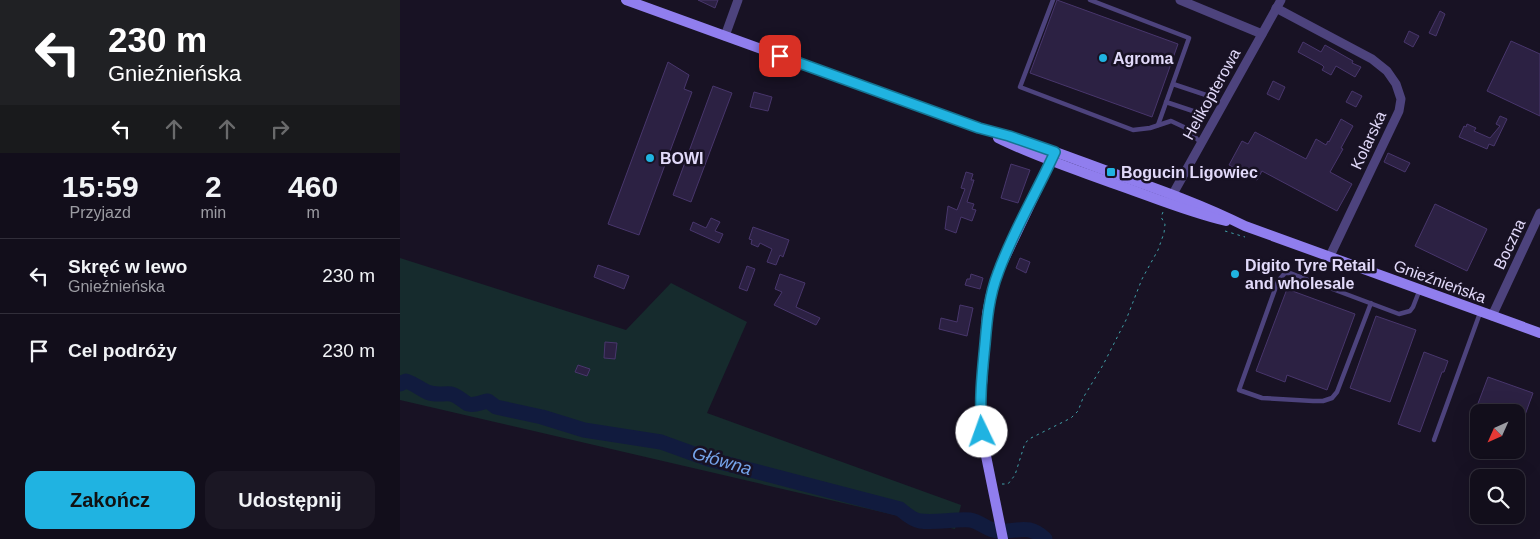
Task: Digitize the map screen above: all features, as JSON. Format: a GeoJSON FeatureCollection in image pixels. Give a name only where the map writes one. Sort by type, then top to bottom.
{"type":"FeatureCollection","features":[{"type":"Feature","properties":{"kind":"main road","name":"Gnieźnieńska"},"geometry":{"type":"LineString","coordinates":[[626,0],[979,128],[1009,136],[1053,156],[1171,199],[1203,215],[1245,226],[1540,333]]}},
{"type":"Feature","properties":{"kind":"main road"},"geometry":{"type":"LineString","coordinates":[[1003,539],[980,414],[987,314],[998,272],[1053,156]]}},
{"type":"Feature","properties":{"kind":"street"},"geometry":{"type":"LineString","coordinates":[[725,36],[738,0]]}},
{"type":"Feature","properties":{"kind":"street"},"geometry":{"type":"LineString","coordinates":[[1180,0],[1262,34]]}},
{"type":"Feature","properties":{"kind":"street","name":"Helikopterowa"},"geometry":{"type":"LineString","coordinates":[[1171,199],[1279,4]]}},
{"type":"Feature","properties":{"kind":"street","name":"Kolarska"},"geometry":{"type":"LineString","coordinates":[[1279,4],[1372,58],[1388,71],[1396,84],[1401,99],[1399,110],[1330,256]]}},
{"type":"Feature","properties":{"kind":"street","name":"Boczna"},"geometry":{"type":"LineString","coordinates":[[1492,316],[1540,213]]}},
{"type":"Feature","properties":{"kind":"lane"},"geometry":{"type":"LineString","coordinates":[[1053,0],[1020,87],[1133,130],[1172,121],[1186,128],[1202,143]]}},
{"type":"Feature","properties":{"kind":"lane"},"geometry":{"type":"LineString","coordinates":[[1090,0],[1189,38],[1158,125]]}},
{"type":"Feature","properties":{"kind":"lane"},"geometry":{"type":"LineString","coordinates":[[1173,84],[1210,96]]}},
{"type":"Feature","properties":{"kind":"lane"},"geometry":{"type":"LineString","coordinates":[[1166,102],[1202,114]]}},
{"type":"Feature","properties":{"kind":"lane"},"geometry":{"type":"LineString","coordinates":[[1371,303],[1337,392],[1332,398],[1323,401],[1313,401],[1262,398],[1239,390],[1278,281],[1285,273],[1290,273],[1371,303],[1399,314],[1405,313],[1413,307],[1420,289]]}},
{"type":"Feature","properties":{"kind":"lane"},"geometry":{"type":"LineString","coordinates":[[1434,440],[1481,311]]}},
{"type":"Feature","properties":{"kind":"path"},"geometry":{"type":"LineString","coordinates":[[992,485],[1008,484],[1015,474],[1025,443],[1030,438],[1071,418],[1078,411],[1126,320],[1142,279],[1158,250],[1165,224],[1161,217],[1171,199]]}},
{"type":"Feature","properties":{"kind":"path"},"geometry":{"type":"LineString","coordinates":[[1223,230],[1249,238]]}},
{"type":"Feature","properties":{"kind":"green space"},"geometry":{"type":"Polygon","coordinates":[[[400,258],[626,330],[671,283],[747,322],[707,413],[961,505],[955,529],[400,400],[400,258]]]}},
{"type":"Feature","properties":{"kind":"building"},"geometry":{"type":"Polygon","coordinates":[[[698,0],[718,0],[715,8],[698,0]]]}},
{"type":"Feature","properties":{"kind":"building","name":"Agroma"},"geometry":{"type":"Polygon","coordinates":[[[1057,0],[1178,44],[1152,117],[1030,73],[1057,0]]]}},
{"type":"Feature","properties":{"kind":"building"},"geometry":{"type":"Polygon","coordinates":[[[1440,11],[1445,14],[1436,36],[1429,33],[1440,11]]]}},
{"type":"Feature","properties":{"kind":"building"},"geometry":{"type":"Polygon","coordinates":[[[1409,31],[1419,36],[1413,47],[1404,42],[1409,31]]]}},
{"type":"Feature","properties":{"kind":"building"},"geometry":{"type":"Polygon","coordinates":[[[1511,41],[1540,54],[1540,116],[1487,91],[1511,41]]]}},
{"type":"Feature","properties":{"kind":"building"},"geometry":{"type":"Polygon","coordinates":[[[1303,42],[1321,52],[1325,45],[1361,67],[1355,77],[1336,66],[1331,75],[1322,70],[1324,67],[1322,65],[1298,52],[1303,42]]]}},
{"type":"Feature","properties":{"kind":"building","name":"BOWI"},"geometry":{"type":"Polygon","coordinates":[[[668,62],[689,75],[684,89],[692,92],[639,235],[608,224],[668,62]]]}},
{"type":"Feature","properties":{"kind":"building"},"geometry":{"type":"Polygon","coordinates":[[[1273,81],[1285,87],[1279,100],[1267,94],[1273,81]]]}},
{"type":"Feature","properties":{"kind":"building"},"geometry":{"type":"Polygon","coordinates":[[[713,86],[732,93],[691,202],[673,195],[713,86]]]}},
{"type":"Feature","properties":{"kind":"building"},"geometry":{"type":"Polygon","coordinates":[[[1352,91],[1362,96],[1356,107],[1346,102],[1352,91]]]}},
{"type":"Feature","properties":{"kind":"building"},"geometry":{"type":"Polygon","coordinates":[[[754,92],[772,97],[768,111],[750,107],[754,92]]]}},
{"type":"Feature","properties":{"kind":"building"},"geometry":{"type":"Polygon","coordinates":[[[1500,116],[1507,119],[1494,146],[1489,144],[1487,149],[1459,137],[1464,126],[1466,127],[1467,124],[1476,128],[1474,131],[1490,138],[1500,126],[1496,124],[1500,116]]]}},
{"type":"Feature","properties":{"kind":"building"},"geometry":{"type":"Polygon","coordinates":[[[1341,119],[1353,126],[1330,172],[1352,184],[1337,211],[1262,171],[1257,180],[1229,165],[1242,141],[1248,144],[1255,132],[1306,159],[1316,139],[1326,145],[1329,142],[1341,119]]]}},
{"type":"Feature","properties":{"kind":"building"},"geometry":{"type":"Polygon","coordinates":[[[1388,153],[1410,163],[1405,172],[1384,162],[1388,153]]]}},
{"type":"Feature","properties":{"kind":"building"},"geometry":{"type":"Polygon","coordinates":[[[1011,164],[1030,170],[1018,203],[1001,198],[1011,164]]]}},
{"type":"Feature","properties":{"kind":"building"},"geometry":{"type":"Polygon","coordinates":[[[966,172],[973,174],[971,180],[974,180],[967,202],[974,204],[972,209],[976,210],[972,221],[961,217],[956,233],[945,229],[948,206],[957,210],[965,189],[961,188],[966,172]]]}},
{"type":"Feature","properties":{"kind":"building"},"geometry":{"type":"Polygon","coordinates":[[[1435,204],[1487,229],[1467,271],[1415,246],[1435,204]]]}},
{"type":"Feature","properties":{"kind":"building"},"geometry":{"type":"Polygon","coordinates":[[[711,218],[720,222],[715,231],[723,234],[719,243],[690,230],[693,222],[706,228],[711,218]]]}},
{"type":"Feature","properties":{"kind":"building"},"geometry":{"type":"Polygon","coordinates":[[[753,227],[789,240],[783,257],[780,255],[776,265],[767,262],[772,249],[760,243],[758,247],[751,244],[752,240],[749,239],[753,227]]]}},
{"type":"Feature","properties":{"kind":"building"},"geometry":{"type":"Polygon","coordinates":[[[1020,258],[1030,262],[1026,273],[1016,268],[1020,258]]]}},
{"type":"Feature","properties":{"kind":"building"},"geometry":{"type":"Polygon","coordinates":[[[598,265],[629,276],[624,289],[594,277],[598,265]]]}},
{"type":"Feature","properties":{"kind":"building"},"geometry":{"type":"Polygon","coordinates":[[[747,266],[755,269],[747,291],[739,288],[747,266]]]}},
{"type":"Feature","properties":{"kind":"building"},"geometry":{"type":"Polygon","coordinates":[[[780,274],[805,283],[796,307],[820,318],[816,325],[774,305],[782,292],[775,289],[780,274]]]}},
{"type":"Feature","properties":{"kind":"building"},"geometry":{"type":"Polygon","coordinates":[[[971,274],[983,278],[980,289],[965,285],[967,279],[970,279],[971,274]]]}},
{"type":"Feature","properties":{"kind":"building"},"geometry":{"type":"Polygon","coordinates":[[[1287,289],[1355,314],[1327,390],[1287,375],[1285,382],[1256,371],[1287,289]]]}},
{"type":"Feature","properties":{"kind":"building"},"geometry":{"type":"Polygon","coordinates":[[[960,305],[973,308],[967,336],[939,329],[941,318],[957,322],[960,305]]]}},
{"type":"Feature","properties":{"kind":"building"},"geometry":{"type":"Polygon","coordinates":[[[1376,316],[1416,330],[1390,402],[1350,388],[1376,316]]]}},
{"type":"Feature","properties":{"kind":"building"},"geometry":{"type":"Polygon","coordinates":[[[605,342],[617,343],[615,359],[604,358],[605,342]]]}},
{"type":"Feature","properties":{"kind":"building"},"geometry":{"type":"Polygon","coordinates":[[[1424,352],[1448,361],[1444,372],[1442,372],[1420,432],[1398,424],[1424,352]]]}},
{"type":"Feature","properties":{"kind":"building"},"geometry":{"type":"Polygon","coordinates":[[[578,365],[590,369],[587,376],[575,372],[578,365]]]}},
{"type":"Feature","properties":{"kind":"building"},"geometry":{"type":"Polygon","coordinates":[[[1488,377],[1533,393],[1525,415],[1525,404],[1478,404],[1488,377]]]}},
{"type":"Feature","properties":{"kind":"waterway","name":"Główna"},"geometry":{"type":"LineString","coordinates":[[400,384],[406,381],[430,393],[451,394],[468,404],[488,401],[496,407],[542,417],[584,430],[661,442],[708,459],[900,509],[917,520],[932,522],[970,520],[994,531],[1023,529],[1033,531],[1045,539]]}},
{"type":"Feature","properties":{"kind":"place","name":"Agroma"},"geometry":{"type":"Point","coordinates":[1103,58]}},
{"type":"Feature","properties":{"kind":"place","name":"BOWI"},"geometry":{"type":"Point","coordinates":[650,158]}},
{"type":"Feature","properties":{"kind":"place","name":"Bogucin Ligowiec"},"geometry":{"type":"Point","coordinates":[1111,172]}},
{"type":"Feature","properties":{"kind":"place","name":"Digito Tyre Retail and wholesale"},"geometry":{"type":"Point","coordinates":[1235,274]}},
{"type":"Feature","properties":{"kind":"route"},"geometry":{"type":"LineString","coordinates":[[780,56],[979,128],[1055,152],[998,272],[991,294],[987,314],[983,364],[980,414],[982,432]]}}]}
